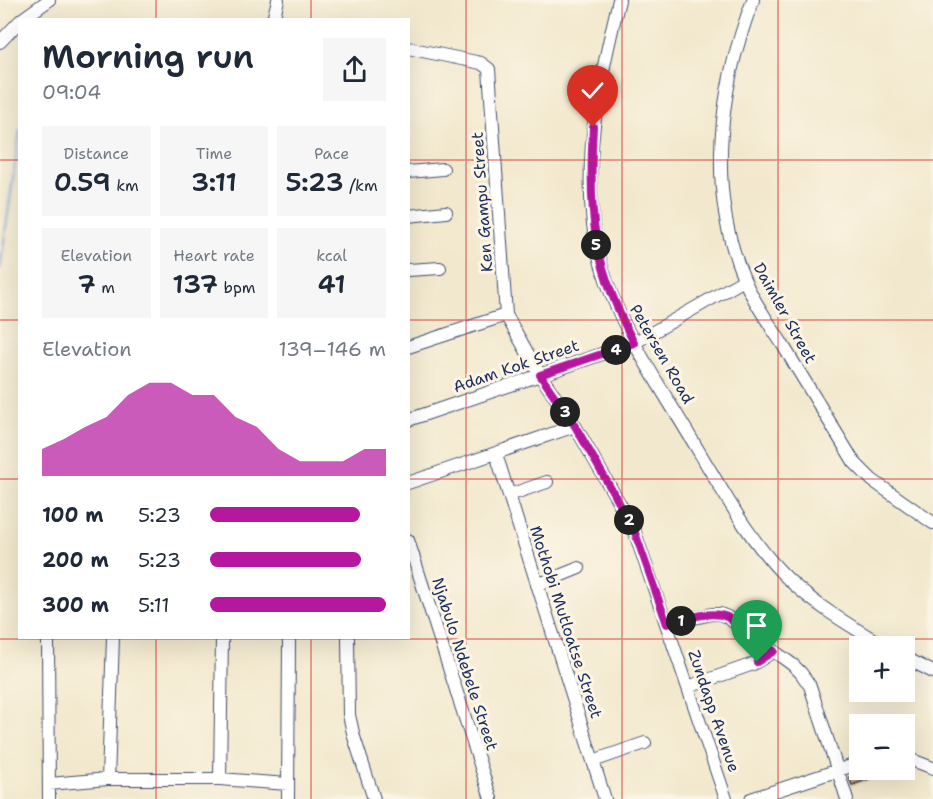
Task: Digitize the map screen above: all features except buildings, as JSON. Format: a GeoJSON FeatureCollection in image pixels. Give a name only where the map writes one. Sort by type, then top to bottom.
{"type":"FeatureCollection","features":[{"type":"Feature","properties":{"kind":"street"},"geometry":{"type":"LineString","coordinates":[[274,18],[279,0]]}},
{"type":"Feature","properties":{"kind":"street","name":"Petersen Road"},"geometry":{"type":"LineString","coordinates":[[619,0],[598,90],[593,127],[591,200],[596,244],[604,278],[634,343],[735,510],[766,555],[800,590],[868,636]]}},
{"type":"Feature","properties":{"kind":"street","name":"Daimler Street"},"geometry":{"type":"LineString","coordinates":[[753,0],[730,71],[722,119],[722,190],[725,215],[730,239],[744,280],[854,462],[872,480],[933,523]]}},
{"type":"Feature","properties":{"kind":"street"},"geometry":{"type":"LineString","coordinates":[[23,18],[48,1]]}},
{"type":"Feature","properties":{"kind":"street"},"geometry":{"type":"LineString","coordinates":[[0,42],[18,22]]}},
{"type":"Feature","properties":{"kind":"street","name":"Ken Gampu Street"},"geometry":{"type":"LineString","coordinates":[[410,48],[481,63],[489,69],[506,315]]}},
{"type":"Feature","properties":{"kind":"street"},"geometry":{"type":"LineString","coordinates":[[410,172],[443,169]]}},
{"type":"Feature","properties":{"kind":"street"},"geometry":{"type":"LineString","coordinates":[[410,216],[446,212]]}},
{"type":"Feature","properties":{"kind":"street"},"geometry":{"type":"LineString","coordinates":[[410,270],[441,268]]}},
{"type":"Feature","properties":{"kind":"street","name":"Adam Kok Street"},"geometry":{"type":"LineString","coordinates":[[410,419],[634,343],[744,280]]}},
{"type":"Feature","properties":{"kind":"street"},"geometry":{"type":"LineString","coordinates":[[410,346],[506,315]]}},
{"type":"Feature","properties":{"kind":"street","name":"Zundapp Avenue"},"geometry":{"type":"LineString","coordinates":[[506,315],[540,375],[575,426],[633,527],[726,799]]}},
{"type":"Feature","properties":{"kind":"street"},"geometry":{"type":"LineString","coordinates":[[410,482],[575,426]]}},
{"type":"Feature","properties":{"kind":"street","name":"Mothobi Mutloatse Street"},"geometry":{"type":"LineString","coordinates":[[496,454],[605,799]]}},
{"type":"Feature","properties":{"kind":"street"},"geometry":{"type":"LineString","coordinates":[[509,495],[547,482]]}},
{"type":"Feature","properties":{"kind":"street","name":"Njabulo Ndebele Street"},"geometry":{"type":"LineString","coordinates":[[410,546],[491,799]]}},
{"type":"Feature","properties":{"kind":"street"},"geometry":{"type":"LineString","coordinates":[[537,585],[579,568]]}},
{"type":"Feature","properties":{"kind":"street"},"geometry":{"type":"LineString","coordinates":[[667,624],[720,614],[793,666],[807,681],[847,799]]}},
{"type":"Feature","properties":{"kind":"street"},"geometry":{"type":"LineString","coordinates":[[48,639],[49,799]]}},
{"type":"Feature","properties":{"kind":"street"},"geometry":{"type":"LineString","coordinates":[[108,779],[113,639]]}},
{"type":"Feature","properties":{"kind":"street"},"geometry":{"type":"LineString","coordinates":[[220,779],[222,639]]}},
{"type":"Feature","properties":{"kind":"street"},"geometry":{"type":"LineString","coordinates":[[288,799],[289,639]]}},
{"type":"Feature","properties":{"kind":"street"},"geometry":{"type":"LineString","coordinates":[[348,639],[349,715],[374,799]]}},
{"type":"Feature","properties":{"kind":"street"},"geometry":{"type":"LineString","coordinates":[[688,687],[753,664],[774,651]]}},
{"type":"Feature","properties":{"kind":"street"},"geometry":{"type":"LineString","coordinates":[[915,663],[933,672]]}},
{"type":"Feature","properties":{"kind":"street"},"geometry":{"type":"LineString","coordinates":[[593,761],[645,742]]}},
{"type":"Feature","properties":{"kind":"street"},"geometry":{"type":"LineString","coordinates":[[915,762],[932,771]]}},
{"type":"Feature","properties":{"kind":"street"},"geometry":{"type":"LineString","coordinates":[[751,799],[849,767]]}},
{"type":"Feature","properties":{"kind":"street"},"geometry":{"type":"LineString","coordinates":[[49,784],[108,779],[220,779],[288,784]]}},
{"type":"Feature","properties":{"kind":"waterway"},"geometry":{"type":"LineString","coordinates":[[0,269],[18,144]]}},
{"type":"Feature","properties":{"kind":"route"},"geometry":{"type":"LineString","coordinates":[[593,127],[590,172],[596,244],[604,278],[634,343],[540,375],[575,426],[633,527],[667,624],[720,614],[774,651],[757,662]]}}]}
